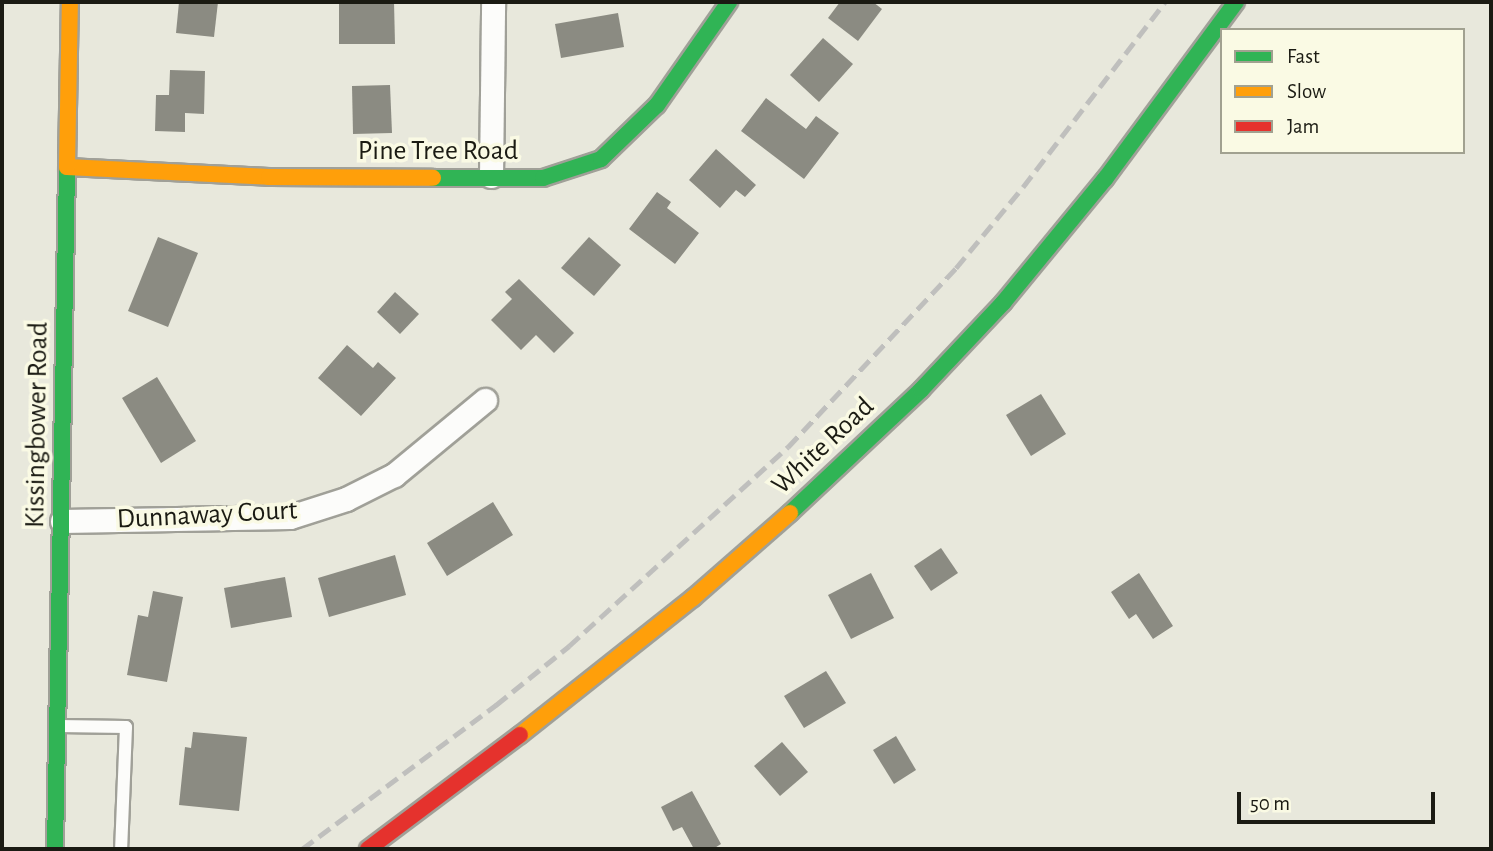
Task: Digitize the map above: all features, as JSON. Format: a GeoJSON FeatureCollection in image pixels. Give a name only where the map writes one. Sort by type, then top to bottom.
{"type":"FeatureCollection","features":[{"type":"Feature","properties":{"kind":"street","name":"Kissingbower Road"},"geometry":{"type":"LineString","coordinates":[[55,849],[70,2]]}},
{"type":"Feature","properties":{"kind":"street"},"geometry":{"type":"LineString","coordinates":[[491,176],[494,2]]}},
{"type":"Feature","properties":{"kind":"street","name":"Pine Tree Road"},"geometry":{"type":"LineString","coordinates":[[67,167],[269,177],[543,178],[601,159],[657,105],[729,2]]}},
{"type":"Feature","properties":{"kind":"street","name":"White Road"},"geometry":{"type":"LineString","coordinates":[[368,849],[572,697],[693,598],[820,486],[921,390],[1003,303],[1105,179],[1236,2]]}},
{"type":"Feature","properties":{"kind":"street","name":"Dunnaway Court"},"geometry":{"type":"LineString","coordinates":[[62,521],[290,517],[346,499],[394,474],[485,400]]}},
{"type":"Feature","properties":{"kind":"lane"},"geometry":{"type":"LineString","coordinates":[[59,726],[126,727],[121,849]]}},
{"type":"Feature","properties":{"kind":"building"},"geometry":{"type":"Polygon","coordinates":[[[179,2],[218,2],[214,37],[176,33],[179,2]]]}},
{"type":"Feature","properties":{"kind":"building"},"geometry":{"type":"Polygon","coordinates":[[[339,2],[394,2],[395,44],[339,44],[339,2]]]}},
{"type":"Feature","properties":{"kind":"building"},"geometry":{"type":"Polygon","coordinates":[[[840,2],[873,2],[882,9],[858,41],[828,18],[840,2]]]}},
{"type":"Feature","properties":{"kind":"building"},"geometry":{"type":"Polygon","coordinates":[[[618,13],[624,47],[561,58],[555,24],[618,13]]]}},
{"type":"Feature","properties":{"kind":"building"},"geometry":{"type":"Polygon","coordinates":[[[823,38],[853,64],[819,102],[790,75],[823,38]]]}},
{"type":"Feature","properties":{"kind":"building"},"geometry":{"type":"Polygon","coordinates":[[[170,70],[205,71],[204,114],[185,113],[185,132],[155,131],[156,95],[169,95],[170,70]]]}},
{"type":"Feature","properties":{"kind":"building"},"geometry":{"type":"Polygon","coordinates":[[[390,85],[392,133],[353,134],[352,86],[390,85]]]}},
{"type":"Feature","properties":{"kind":"building"},"geometry":{"type":"Polygon","coordinates":[[[766,98],[806,129],[816,116],[839,133],[804,179],[741,131],[766,98]]]}},
{"type":"Feature","properties":{"kind":"building"},"geometry":{"type":"Polygon","coordinates":[[[716,149],[756,185],[745,197],[736,190],[720,208],[689,180],[716,149]]]}},
{"type":"Feature","properties":{"kind":"building"},"geometry":{"type":"Polygon","coordinates":[[[657,192],[671,202],[667,208],[699,233],[675,264],[629,229],[657,192]]]}},
{"type":"Feature","properties":{"kind":"building"},"geometry":{"type":"Polygon","coordinates":[[[158,237],[198,253],[168,327],[128,311],[158,237]]]}},
{"type":"Feature","properties":{"kind":"building"},"geometry":{"type":"Polygon","coordinates":[[[589,237],[621,265],[594,296],[561,268],[589,237]]]}},
{"type":"Feature","properties":{"kind":"building"},"geometry":{"type":"Polygon","coordinates":[[[519,279],[574,333],[554,353],[536,335],[521,350],[491,320],[512,299],[505,292],[519,279]]]}},
{"type":"Feature","properties":{"kind":"building"},"geometry":{"type":"Polygon","coordinates":[[[395,292],[419,314],[400,334],[377,312],[395,292]]]}},
{"type":"Feature","properties":{"kind":"building"},"geometry":{"type":"Polygon","coordinates":[[[347,345],[373,368],[378,362],[396,378],[361,416],[318,378],[347,345]]]}},
{"type":"Feature","properties":{"kind":"building"},"geometry":{"type":"Polygon","coordinates":[[[157,377],[196,441],[161,463],[122,398],[157,377]]]}},
{"type":"Feature","properties":{"kind":"building"},"geometry":{"type":"Polygon","coordinates":[[[1041,394],[1066,434],[1031,456],[1006,415],[1041,394]]]}},
{"type":"Feature","properties":{"kind":"building"},"geometry":{"type":"Polygon","coordinates":[[[493,502],[513,535],[447,576],[427,543],[493,502]]]}},
{"type":"Feature","properties":{"kind":"building"},"geometry":{"type":"Polygon","coordinates":[[[941,548],[958,573],[931,591],[914,566],[941,548]]]}},
{"type":"Feature","properties":{"kind":"building"},"geometry":{"type":"Polygon","coordinates":[[[395,555],[406,595],[329,617],[318,578],[395,555]]]}},
{"type":"Feature","properties":{"kind":"building"},"geometry":{"type":"Polygon","coordinates":[[[871,573],[894,618],[851,639],[828,595],[871,573]]]}},
{"type":"Feature","properties":{"kind":"building"},"geometry":{"type":"Polygon","coordinates":[[[1139,573],[1173,626],[1153,639],[1136,614],[1129,619],[1111,592],[1139,573]]]}},
{"type":"Feature","properties":{"kind":"building"},"geometry":{"type":"Polygon","coordinates":[[[285,577],[292,617],[231,628],[224,588],[285,577]]]}},
{"type":"Feature","properties":{"kind":"building"},"geometry":{"type":"Polygon","coordinates":[[[153,591],[183,597],[167,682],[127,675],[138,615],[148,617],[153,591]]]}},
{"type":"Feature","properties":{"kind":"building"},"geometry":{"type":"Polygon","coordinates":[[[826,671],[846,703],[804,728],[784,696],[826,671]]]}},
{"type":"Feature","properties":{"kind":"building"},"geometry":{"type":"Polygon","coordinates":[[[193,732],[247,737],[239,811],[179,805],[185,747],[191,748],[193,732]]]}},
{"type":"Feature","properties":{"kind":"building"},"geometry":{"type":"Polygon","coordinates":[[[896,736],[916,770],[894,784],[873,750],[896,736]]]}},
{"type":"Feature","properties":{"kind":"building"},"geometry":{"type":"Polygon","coordinates":[[[782,742],[808,772],[780,796],[754,766],[782,742]]]}},
{"type":"Feature","properties":{"kind":"building"},"geometry":{"type":"Polygon","coordinates":[[[692,791],[721,844],[713,849],[694,849],[682,827],[673,831],[661,807],[692,791]]]}},
{"type":"Feature","properties":{"kind":"railway"},"geometry":{"type":"LineString","coordinates":[[302,849],[496,705],[569,646],[788,447],[956,268],[1023,187],[1165,2]]}},
{"type":"Feature","properties":{"kind":"traffic: fast"},"geometry":{"type":"LineString","coordinates":[[433,178],[543,178],[601,159],[657,105],[729,2]]}},
{"type":"Feature","properties":{"kind":"traffic: fast"},"geometry":{"type":"LineString","coordinates":[[790,513],[921,390],[1003,303],[1105,179],[1236,2]]}},
{"type":"Feature","properties":{"kind":"traffic: fast"},"geometry":{"type":"LineString","coordinates":[[55,849],[67,167]]}},
{"type":"Feature","properties":{"kind":"traffic: slow"},"geometry":{"type":"LineString","coordinates":[[67,167],[70,2]]}},
{"type":"Feature","properties":{"kind":"traffic: slow"},"geometry":{"type":"LineString","coordinates":[[67,167],[269,177],[433,178]]}},
{"type":"Feature","properties":{"kind":"traffic: slow"},"geometry":{"type":"LineString","coordinates":[[520,735],[693,598],[790,513]]}},
{"type":"Feature","properties":{"kind":"traffic: jam"},"geometry":{"type":"LineString","coordinates":[[368,849],[520,735]]}}]}
